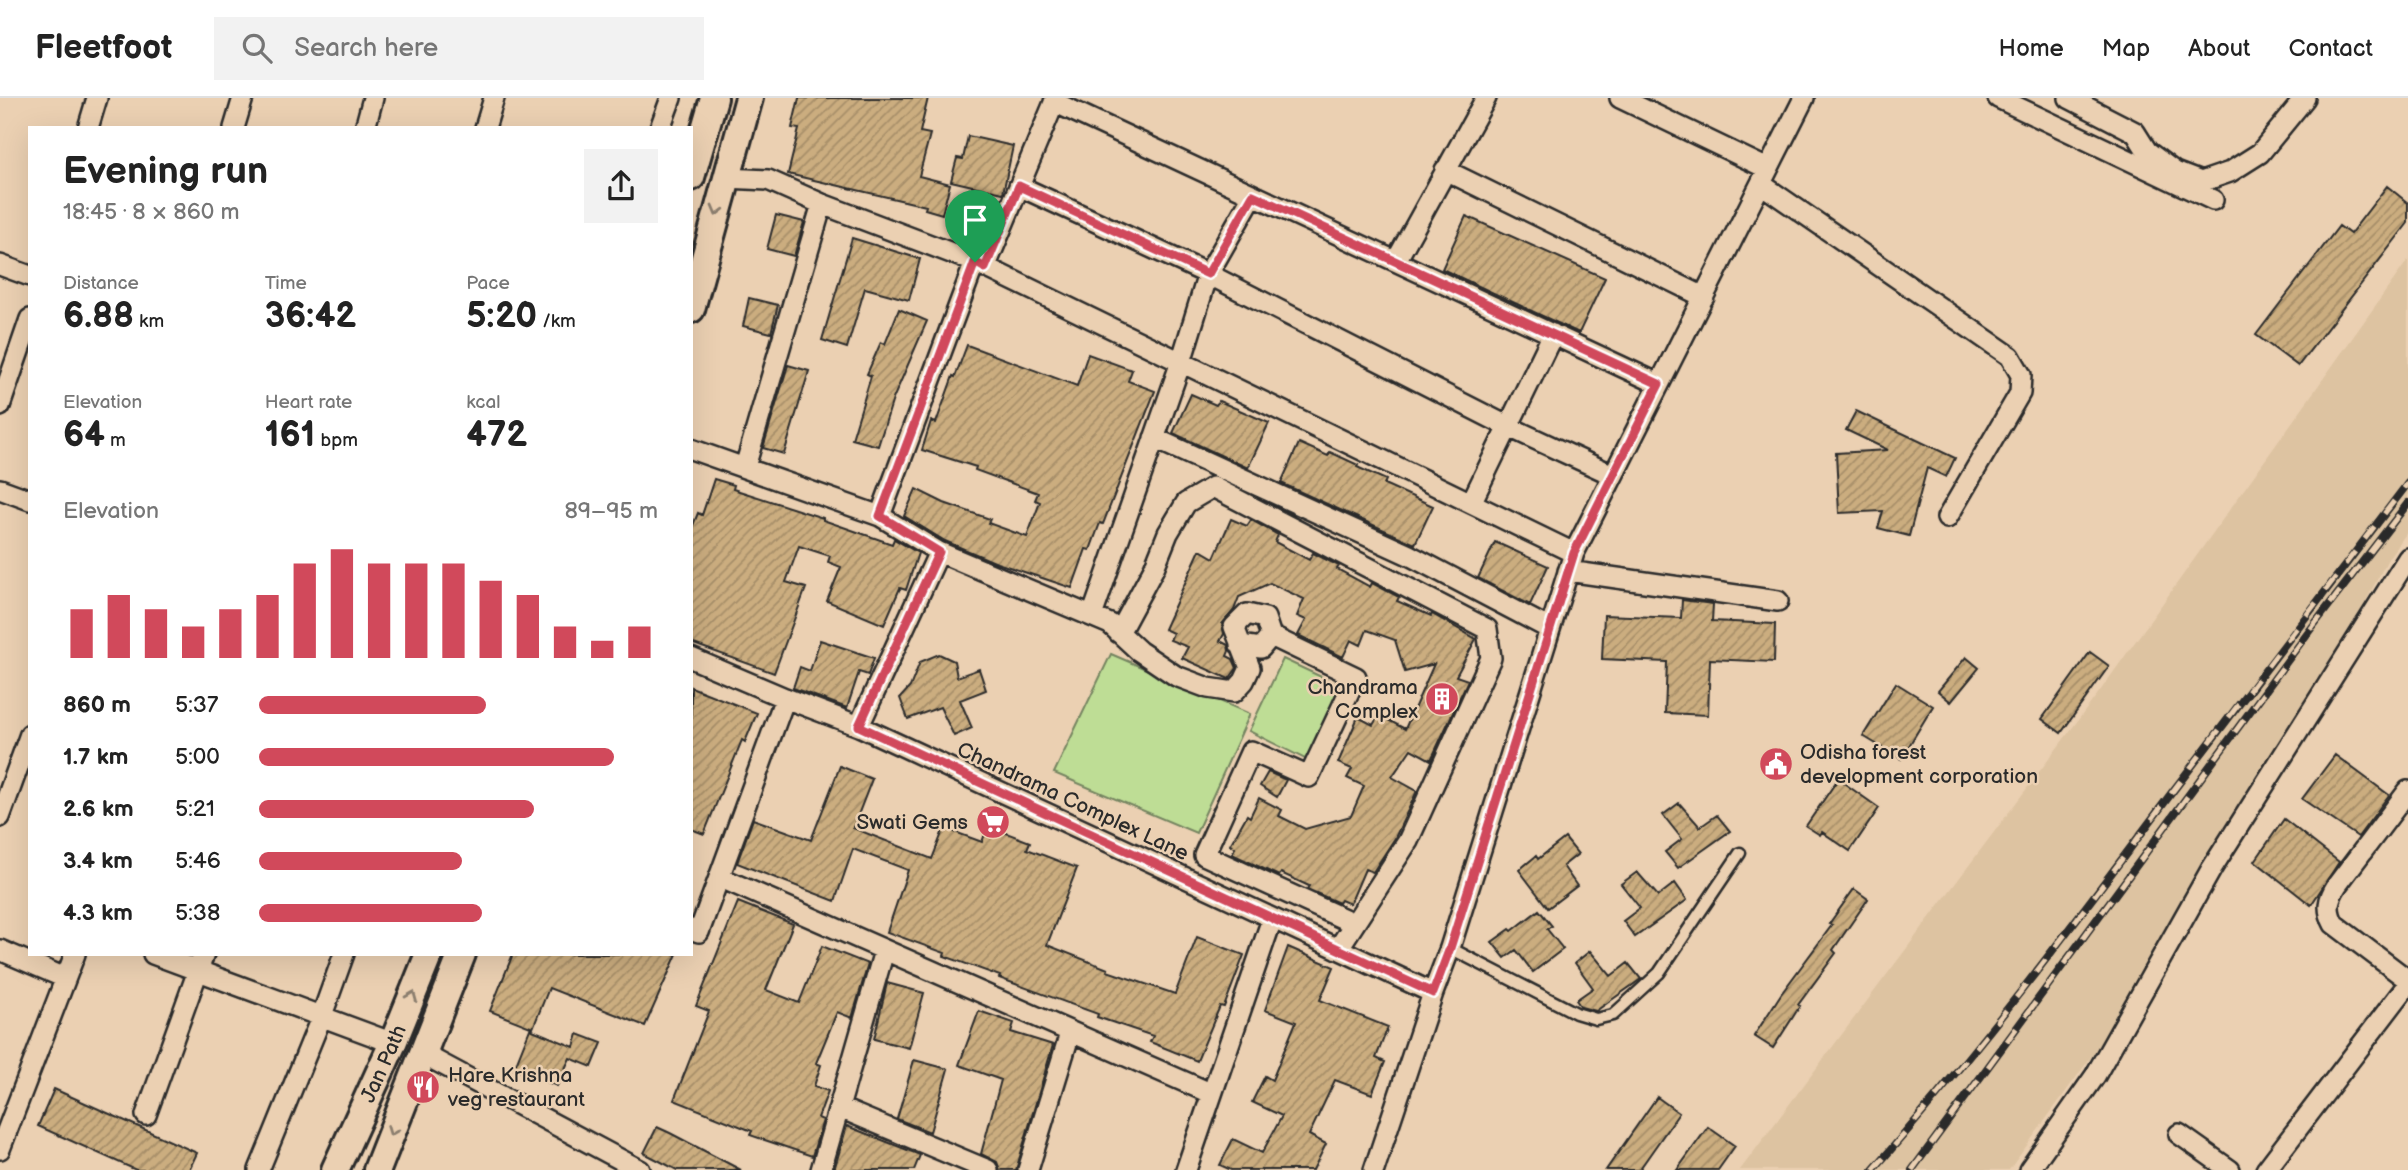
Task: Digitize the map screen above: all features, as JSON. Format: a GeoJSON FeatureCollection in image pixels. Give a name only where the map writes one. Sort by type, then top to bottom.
{"type":"FeatureCollection","features":[{"type":"Feature","properties":{"kind":"main road"},"geometry":{"type":"LineString","coordinates":[[693,170],[714,98]]}},
{"type":"Feature","properties":{"kind":"main road"},"geometry":{"type":"LineString","coordinates":[[693,302],[749,98]]}},
{"type":"Feature","properties":{"kind":"main road","name":"Jan Path"},"geometry":{"type":"LineString","coordinates":[[335,1170],[393,1043],[428,956]]}},
{"type":"Feature","properties":{"kind":"main road","name":"Jan Path"},"geometry":{"type":"LineString","coordinates":[[377,1170],[461,956]]}},
{"type":"Feature","properties":{"kind":"street"},"geometry":{"type":"LineString","coordinates":[[89,126],[97,98]]}},
{"type":"Feature","properties":{"kind":"street"},"geometry":{"type":"LineString","coordinates":[[235,126],[243,98]]}},
{"type":"Feature","properties":{"kind":"street"},"geometry":{"type":"LineString","coordinates":[[366,126],[373,98]]}},
{"type":"Feature","properties":{"kind":"street"},"geometry":{"type":"LineString","coordinates":[[486,126],[494,98]]}},
{"type":"Feature","properties":{"kind":"street"},"geometry":{"type":"LineString","coordinates":[[661,126],[671,98]]}},
{"type":"Feature","properties":{"kind":"street"},"geometry":{"type":"LineString","coordinates":[[1396,261],[1486,98]]}},
{"type":"Feature","properties":{"kind":"street"},"geometry":{"type":"LineString","coordinates":[[1620,98],[1764,177],[2010,356],[2021,375],[2020,393],[1947,518]]}},
{"type":"Feature","properties":{"kind":"street"},"geometry":{"type":"LineString","coordinates":[[1374,1170],[1450,948],[1571,562],[1804,98]]}},
{"type":"Feature","properties":{"kind":"street"},"geometry":{"type":"LineString","coordinates":[[1998,98],[2213,200]]}},
{"type":"Feature","properties":{"kind":"street"},"geometry":{"type":"LineString","coordinates":[[2069,98],[2135,132],[2147,151],[2156,158],[2175,172],[2201,182],[2230,172],[2260,153],[2305,98]]}},
{"type":"Feature","properties":{"kind":"street"},"geometry":{"type":"LineString","coordinates":[[880,516],[980,265],[1019,186],[1055,100],[1659,384]]}},
{"type":"Feature","properties":{"kind":"street"},"geometry":{"type":"LineString","coordinates":[[1446,170],[1704,297]]}},
{"type":"Feature","properties":{"kind":"street"},"geometry":{"type":"LineString","coordinates":[[726,178],[768,180],[822,204],[980,265],[1471,503],[1571,562],[1778,601]]}},
{"type":"Feature","properties":{"kind":"street"},"geometry":{"type":"LineString","coordinates":[[1019,186],[1208,274],[1507,426],[1613,475]]}},
{"type":"Feature","properties":{"kind":"street"},"geometry":{"type":"LineString","coordinates":[[1092,616],[1181,362],[1208,274],[1253,195]]}},
{"type":"Feature","properties":{"kind":"street"},"geometry":{"type":"LineString","coordinates":[[745,467],[822,204]]}},
{"type":"Feature","properties":{"kind":"street"},"geometry":{"type":"LineString","coordinates":[[0,265],[28,275]]}},
{"type":"Feature","properties":{"kind":"street"},"geometry":{"type":"LineString","coordinates":[[0,406],[28,325]]}},
{"type":"Feature","properties":{"kind":"street"},"geometry":{"type":"LineString","coordinates":[[1471,503],[1553,334]]}},
{"type":"Feature","properties":{"kind":"street"},"geometry":{"type":"LineString","coordinates":[[1154,438],[1409,555],[1550,629]]}},
{"type":"Feature","properties":{"kind":"street"},"geometry":{"type":"LineString","coordinates":[[693,450],[880,516],[939,552],[1110,624],[1139,651],[1176,676],[1208,688],[1234,692],[1244,681],[1250,668],[1234,627],[1247,614],[1265,618],[1270,636],[1356,677],[1309,777],[1251,751],[1204,855],[1353,923]]}},
{"type":"Feature","properties":{"kind":"street"},"geometry":{"type":"LineString","coordinates":[[1119,633],[1154,568],[1168,533],[1186,503],[1213,487],[1487,629],[1491,658],[1408,841],[1338,949]]}},
{"type":"Feature","properties":{"kind":"street"},"geometry":{"type":"LineString","coordinates":[[0,489],[28,499]]}},
{"type":"Feature","properties":{"kind":"street"},"geometry":{"type":"LineString","coordinates":[[859,726],[939,552]]}},
{"type":"Feature","properties":{"kind":"street"},"geometry":{"type":"LineString","coordinates":[[2029,1170],[2095,1076],[2212,868],[2408,558]]}},
{"type":"Feature","properties":{"kind":"street"},"geometry":{"type":"LineString","coordinates":[[1240,645],[1261,648],[1270,636]]}},
{"type":"Feature","properties":{"kind":"street","name":"Chandrama Complex Lane"},"geometry":{"type":"LineString","coordinates":[[693,660],[859,726],[1433,993]]}},
{"type":"Feature","properties":{"kind":"street"},"geometry":{"type":"LineString","coordinates":[[693,930],[699,932],[785,698]]}},
{"type":"Feature","properties":{"kind":"street"},"geometry":{"type":"LineString","coordinates":[[0,817],[28,740]]}},
{"type":"Feature","properties":{"kind":"street"},"geometry":{"type":"LineString","coordinates":[[2266,1170],[2408,982],[2334,924],[2328,912],[2330,897],[2337,885],[2408,791]]}},
{"type":"Feature","properties":{"kind":"street"},"geometry":{"type":"LineString","coordinates":[[719,877],[1210,1093]]}},
{"type":"Feature","properties":{"kind":"street"},"geometry":{"type":"LineString","coordinates":[[1186,1170],[1210,1093],[1272,919]]}},
{"type":"Feature","properties":{"kind":"street"},"geometry":{"type":"LineString","coordinates":[[0,950],[65,978]]}},
{"type":"Feature","properties":{"kind":"street"},"geometry":{"type":"LineString","coordinates":[[821,1170],[884,951]]}},
{"type":"Feature","properties":{"kind":"street"},"geometry":{"type":"LineString","coordinates":[[0,1149],[74,956]]}},
{"type":"Feature","properties":{"kind":"street"},"geometry":{"type":"LineString","coordinates":[[165,956],[201,962],[321,1018],[393,1043]]}},
{"type":"Feature","properties":{"kind":"street"},"geometry":{"type":"LineString","coordinates":[[259,1170],[343,956]]}},
{"type":"Feature","properties":{"kind":"street"},"geometry":{"type":"LineString","coordinates":[[146,1115],[201,962]]}},
{"type":"Feature","properties":{"kind":"street"},"geometry":{"type":"LineString","coordinates":[[1028,1170],[1070,1032]]}},
{"type":"Feature","properties":{"kind":"street"},"geometry":{"type":"LineString","coordinates":[[423,1054],[640,1170]]}},
{"type":"Feature","properties":{"kind":"street"},"geometry":{"type":"LineString","coordinates":[[840,1108],[988,1170]]}},
{"type":"Feature","properties":{"kind":"street"},"geometry":{"type":"LineString","coordinates":[[2179,1134],[2230,1170]]}},
{"type":"Feature","properties":{"kind":"lane"},"geometry":{"type":"LineString","coordinates":[[1450,948],[1576,1013],[1596,1018],[1613,1015],[1659,973],[1740,853]]}},
{"type":"Feature","properties":{"kind":"shaded area"},"geometry":{"type":"Polygon","coordinates":[[[2408,260],[2408,531],[2389,557],[2218,882],[2009,1170],[1740,1170],[2100,691],[2408,260]]]}},
{"type":"Feature","properties":{"kind":"green space"},"geometry":{"type":"Polygon","coordinates":[[[1111,654],[1250,714],[1196,833],[1054,773],[1111,654]]]}},
{"type":"Feature","properties":{"kind":"green space"},"geometry":{"type":"Polygon","coordinates":[[[1283,659],[1345,688],[1311,762],[1249,731],[1283,659]]]}},
{"type":"Feature","properties":{"kind":"building"},"geometry":{"type":"Polygon","coordinates":[[[799,98],[928,98],[920,132],[930,134],[919,176],[950,184],[942,214],[925,209],[926,206],[788,174],[799,129],[792,128],[799,98]]]}},
{"type":"Feature","properties":{"kind":"building"},"geometry":{"type":"Polygon","coordinates":[[[968,136],[1013,146],[1003,193],[951,181],[957,158],[963,159],[968,136]]]}},
{"type":"Feature","properties":{"kind":"building"},"geometry":{"type":"Polygon","coordinates":[[[2387,186],[2408,203],[2408,223],[2298,366],[2256,335],[2339,226],[2350,234],[2387,186]]]}},
{"type":"Feature","properties":{"kind":"building"},"geometry":{"type":"Polygon","coordinates":[[[776,215],[804,222],[794,256],[767,249],[776,215]]]}},
{"type":"Feature","properties":{"kind":"building"},"geometry":{"type":"Polygon","coordinates":[[[1466,216],[1605,278],[1579,333],[1442,269],[1466,216]]]}},
{"type":"Feature","properties":{"kind":"building"},"geometry":{"type":"Polygon","coordinates":[[[852,238],[920,259],[909,300],[865,288],[847,348],[822,340],[852,238]]]}},
{"type":"Feature","properties":{"kind":"building"},"geometry":{"type":"Polygon","coordinates":[[[749,298],[778,305],[771,333],[743,326],[749,298]]]}},
{"type":"Feature","properties":{"kind":"building"},"geometry":{"type":"Polygon","coordinates":[[[899,309],[927,321],[893,399],[878,446],[852,439],[871,376],[867,374],[881,342],[885,344],[899,309]]]}},
{"type":"Feature","properties":{"kind":"building"},"geometry":{"type":"Polygon","coordinates":[[[967,345],[1077,386],[1088,354],[1132,370],[1128,381],[1155,391],[1103,524],[1100,523],[1090,550],[1086,549],[1072,588],[997,563],[945,541],[904,516],[916,489],[944,503],[990,519],[988,523],[1027,537],[1040,502],[1035,500],[1038,493],[975,470],[976,467],[922,450],[931,421],[936,423],[967,345]]]}},
{"type":"Feature","properties":{"kind":"building"},"geometry":{"type":"Polygon","coordinates":[[[788,365],[809,371],[784,454],[763,448],[788,365]]]}},
{"type":"Feature","properties":{"kind":"building"},"geometry":{"type":"Polygon","coordinates":[[[1191,394],[1216,405],[1219,401],[1269,423],[1248,468],[1173,433],[1191,394]]]}},
{"type":"Feature","properties":{"kind":"building"},"geometry":{"type":"Polygon","coordinates":[[[1856,411],[1955,458],[1946,477],[1927,468],[1909,536],[1878,528],[1883,511],[1839,513],[1836,453],[1888,450],[1846,430],[1856,411]]]}},
{"type":"Feature","properties":{"kind":"building"},"geometry":{"type":"Polygon","coordinates":[[[1299,443],[1328,456],[1330,452],[1358,465],[1357,467],[1386,480],[1384,484],[1433,506],[1415,544],[1281,483],[1299,443]]]}},
{"type":"Feature","properties":{"kind":"building"},"geometry":{"type":"Polygon","coordinates":[[[714,479],[734,485],[733,489],[892,544],[894,539],[918,553],[906,590],[900,588],[884,625],[827,601],[841,567],[828,562],[830,556],[799,546],[786,582],[806,588],[774,673],[693,644],[693,525],[698,513],[702,515],[714,479]]]}},
{"type":"Feature","properties":{"kind":"building","name":"Chandrama Complex"},"geometry":{"type":"Polygon","coordinates":[[[1231,519],[1247,526],[1251,520],[1278,535],[1275,542],[1309,560],[1313,553],[1339,566],[1337,569],[1370,587],[1372,583],[1399,597],[1397,601],[1431,616],[1432,614],[1476,639],[1456,676],[1468,680],[1431,760],[1411,749],[1392,777],[1417,791],[1395,838],[1373,872],[1365,869],[1350,904],[1341,900],[1339,903],[1307,889],[1309,886],[1281,873],[1279,876],[1232,854],[1235,848],[1230,845],[1247,815],[1250,817],[1259,798],[1282,810],[1279,816],[1305,829],[1351,816],[1364,786],[1347,778],[1352,769],[1338,763],[1358,717],[1373,725],[1379,715],[1405,729],[1434,664],[1405,672],[1395,640],[1367,630],[1361,645],[1351,640],[1343,657],[1298,635],[1306,620],[1297,616],[1304,599],[1270,583],[1239,597],[1234,610],[1222,624],[1224,634],[1220,641],[1228,645],[1227,656],[1233,659],[1237,668],[1229,679],[1182,658],[1188,647],[1170,640],[1173,633],[1164,629],[1200,550],[1214,558],[1231,519]]]}},
{"type":"Feature","properties":{"kind":"building"},"geometry":{"type":"Polygon","coordinates":[[[1495,542],[1548,566],[1530,605],[1478,578],[1495,542]]]}},
{"type":"Feature","properties":{"kind":"building"},"geometry":{"type":"Polygon","coordinates":[[[1682,600],[1713,604],[1712,621],[1775,624],[1774,662],[1710,659],[1708,715],[1665,713],[1667,662],[1602,659],[1604,615],[1681,618],[1682,600]]]}},
{"type":"Feature","properties":{"kind":"building"},"geometry":{"type":"Polygon","coordinates":[[[820,640],[874,658],[868,675],[859,672],[847,708],[793,688],[800,667],[810,671],[820,640]]]}},
{"type":"Feature","properties":{"kind":"building"},"geometry":{"type":"Polygon","coordinates":[[[2090,652],[2109,666],[2061,733],[2042,719],[2090,652]]]}},
{"type":"Feature","properties":{"kind":"building"},"geometry":{"type":"Polygon","coordinates":[[[939,654],[954,661],[957,677],[979,669],[986,690],[960,700],[972,728],[954,736],[940,707],[908,719],[900,698],[910,687],[920,662],[939,654]]]}},
{"type":"Feature","properties":{"kind":"building"},"geometry":{"type":"Polygon","coordinates":[[[1966,657],[1979,668],[1951,702],[1938,691],[1966,657]]]}},
{"type":"Feature","properties":{"kind":"building"},"geometry":{"type":"Polygon","coordinates":[[[1896,683],[1933,706],[1901,759],[1863,736],[1896,683]]]}},
{"type":"Feature","properties":{"kind":"building"},"geometry":{"type":"Polygon","coordinates":[[[693,688],[757,713],[745,742],[742,740],[704,834],[693,830],[693,688]]]}},
{"type":"Feature","properties":{"kind":"building"},"geometry":{"type":"Polygon","coordinates":[[[2335,755],[2389,795],[2358,837],[2302,799],[2335,755]]]}},
{"type":"Feature","properties":{"kind":"building"},"geometry":{"type":"Polygon","coordinates":[[[840,766],[872,779],[853,828],[932,859],[944,828],[982,842],[988,826],[1030,842],[1027,849],[1077,868],[1047,945],[1108,969],[1107,971],[1175,994],[1197,937],[1244,955],[1224,1007],[1220,1006],[1197,1061],[1150,1042],[1153,1036],[1097,1017],[1098,1014],[999,978],[1000,976],[944,956],[945,953],[887,932],[908,870],[853,849],[835,901],[737,863],[753,819],[811,840],[840,766]]]}},
{"type":"Feature","properties":{"kind":"building"},"geometry":{"type":"Polygon","coordinates":[[[1268,772],[1286,780],[1277,797],[1260,786],[1268,772]]]}},
{"type":"Feature","properties":{"kind":"building"},"geometry":{"type":"Polygon","coordinates":[[[1838,779],[1879,808],[1850,851],[1822,832],[1820,835],[1806,826],[1838,779]]]}},
{"type":"Feature","properties":{"kind":"building"},"geometry":{"type":"Polygon","coordinates":[[[1679,803],[1700,827],[1717,815],[1730,831],[1678,868],[1665,852],[1682,839],[1663,815],[1679,803]]]}},
{"type":"Feature","properties":{"kind":"building"},"geometry":{"type":"Polygon","coordinates":[[[2284,819],[2339,862],[2311,905],[2255,861],[2284,819]]]}},
{"type":"Feature","properties":{"kind":"building"},"geometry":{"type":"Polygon","coordinates":[[[1565,838],[1578,854],[1563,866],[1577,886],[1548,908],[1519,870],[1565,838]]]}},
{"type":"Feature","properties":{"kind":"building"},"geometry":{"type":"Polygon","coordinates":[[[1637,872],[1658,896],[1675,883],[1687,900],[1635,937],[1623,921],[1640,908],[1621,884],[1637,872]]]}},
{"type":"Feature","properties":{"kind":"building"},"geometry":{"type":"Polygon","coordinates":[[[1854,889],[1868,899],[1773,1048],[1754,1036],[1854,889]]]}},
{"type":"Feature","properties":{"kind":"building"},"geometry":{"type":"Polygon","coordinates":[[[738,902],[793,924],[766,990],[799,1003],[822,946],[868,964],[852,1018],[837,1012],[816,1063],[821,1065],[814,1086],[828,1091],[818,1118],[823,1120],[812,1156],[750,1135],[752,1131],[674,1100],[709,1011],[696,1006],[738,902]]]}},
{"type":"Feature","properties":{"kind":"building"},"geometry":{"type":"Polygon","coordinates":[[[1539,910],[1552,926],[1547,929],[1563,949],[1533,972],[1516,950],[1505,958],[1492,942],[1510,929],[1512,931],[1539,910]]]}},
{"type":"Feature","properties":{"kind":"building"},"geometry":{"type":"Polygon","coordinates":[[[1288,947],[1334,967],[1320,1000],[1388,1027],[1376,1058],[1385,1062],[1372,1094],[1335,1080],[1309,1135],[1326,1144],[1313,1170],[1231,1170],[1220,1165],[1233,1139],[1262,1153],[1282,1116],[1252,1102],[1265,1076],[1272,1080],[1296,1022],[1265,1010],[1288,947]]]}},
{"type":"Feature","properties":{"kind":"building"},"geometry":{"type":"Polygon","coordinates":[[[1590,951],[1611,976],[1628,963],[1641,979],[1596,1011],[1581,1007],[1576,1000],[1593,988],[1575,963],[1590,951]]]}},
{"type":"Feature","properties":{"kind":"building"},"geometry":{"type":"Polygon","coordinates":[[[512,956],[676,956],[645,1026],[549,988],[533,1028],[490,1011],[512,956]]]}},
{"type":"Feature","properties":{"kind":"building"},"geometry":{"type":"Polygon","coordinates":[[[887,983],[924,993],[909,1048],[874,1039],[887,983]]]}},
{"type":"Feature","properties":{"kind":"building"},"geometry":{"type":"Polygon","coordinates":[[[979,1011],[1014,1023],[1011,1032],[1053,1045],[1016,1170],[1000,1170],[997,1162],[981,1154],[1001,1080],[959,1065],[979,1011]]]}},
{"type":"Feature","properties":{"kind":"building"},"geometry":{"type":"Polygon","coordinates":[[[530,1029],[574,1047],[578,1034],[602,1043],[592,1067],[570,1058],[557,1086],[514,1069],[530,1029]]]}},
{"type":"Feature","properties":{"kind":"building"},"geometry":{"type":"Polygon","coordinates":[[[914,1060],[948,1069],[930,1132],[897,1119],[914,1060]]]}},
{"type":"Feature","properties":{"kind":"building"},"geometry":{"type":"Polygon","coordinates":[[[54,1089],[197,1153],[189,1170],[136,1170],[38,1126],[54,1089]]]}},
{"type":"Feature","properties":{"kind":"building"},"geometry":{"type":"Polygon","coordinates":[[[1657,1097],[1679,1113],[1639,1170],[1606,1170],[1657,1097]]]}},
{"type":"Feature","properties":{"kind":"building"},"geometry":{"type":"Polygon","coordinates":[[[847,1126],[920,1155],[914,1170],[834,1170],[847,1126]]]}},
{"type":"Feature","properties":{"kind":"building"},"geometry":{"type":"Polygon","coordinates":[[[657,1127],[741,1170],[677,1170],[644,1153],[657,1127]]]}},
{"type":"Feature","properties":{"kind":"building"},"geometry":{"type":"Polygon","coordinates":[[[1708,1127],[1735,1146],[1718,1170],[1677,1170],[1708,1127]]]}},
{"type":"Feature","properties":{"kind":"railway"},"geometry":{"type":"LineString","coordinates":[[1873,1170],[2027,984],[2408,483]]}},
{"type":"Feature","properties":{"kind":"railway"},"geometry":{"type":"LineString","coordinates":[[1912,1170],[2313,626],[2408,503]]}},
{"type":"Feature","properties":{"kind":"place","name":"Chandrama Complex"},"geometry":{"type":"Point","coordinates":[1442,699]}},
{"type":"Feature","properties":{"kind":"place","name":"Odisha forest development corporation"},"geometry":{"type":"Point","coordinates":[1776,764]}},
{"type":"Feature","properties":{"kind":"place","name":"Swati Gems"},"geometry":{"type":"Point","coordinates":[993,822]}},
{"type":"Feature","properties":{"kind":"place","name":"Hare Krishna veg restaurant"},"geometry":{"type":"Point","coordinates":[423,1087]}},
{"type":"Feature","properties":{"kind":"route"},"geometry":{"type":"LineString","coordinates":[[1019,186],[1208,274],[1253,195],[1659,384],[1574,553],[1450,948],[1433,993],[859,726],[939,552],[880,516],[975,262],[985,268],[1019,186]]}}]}
